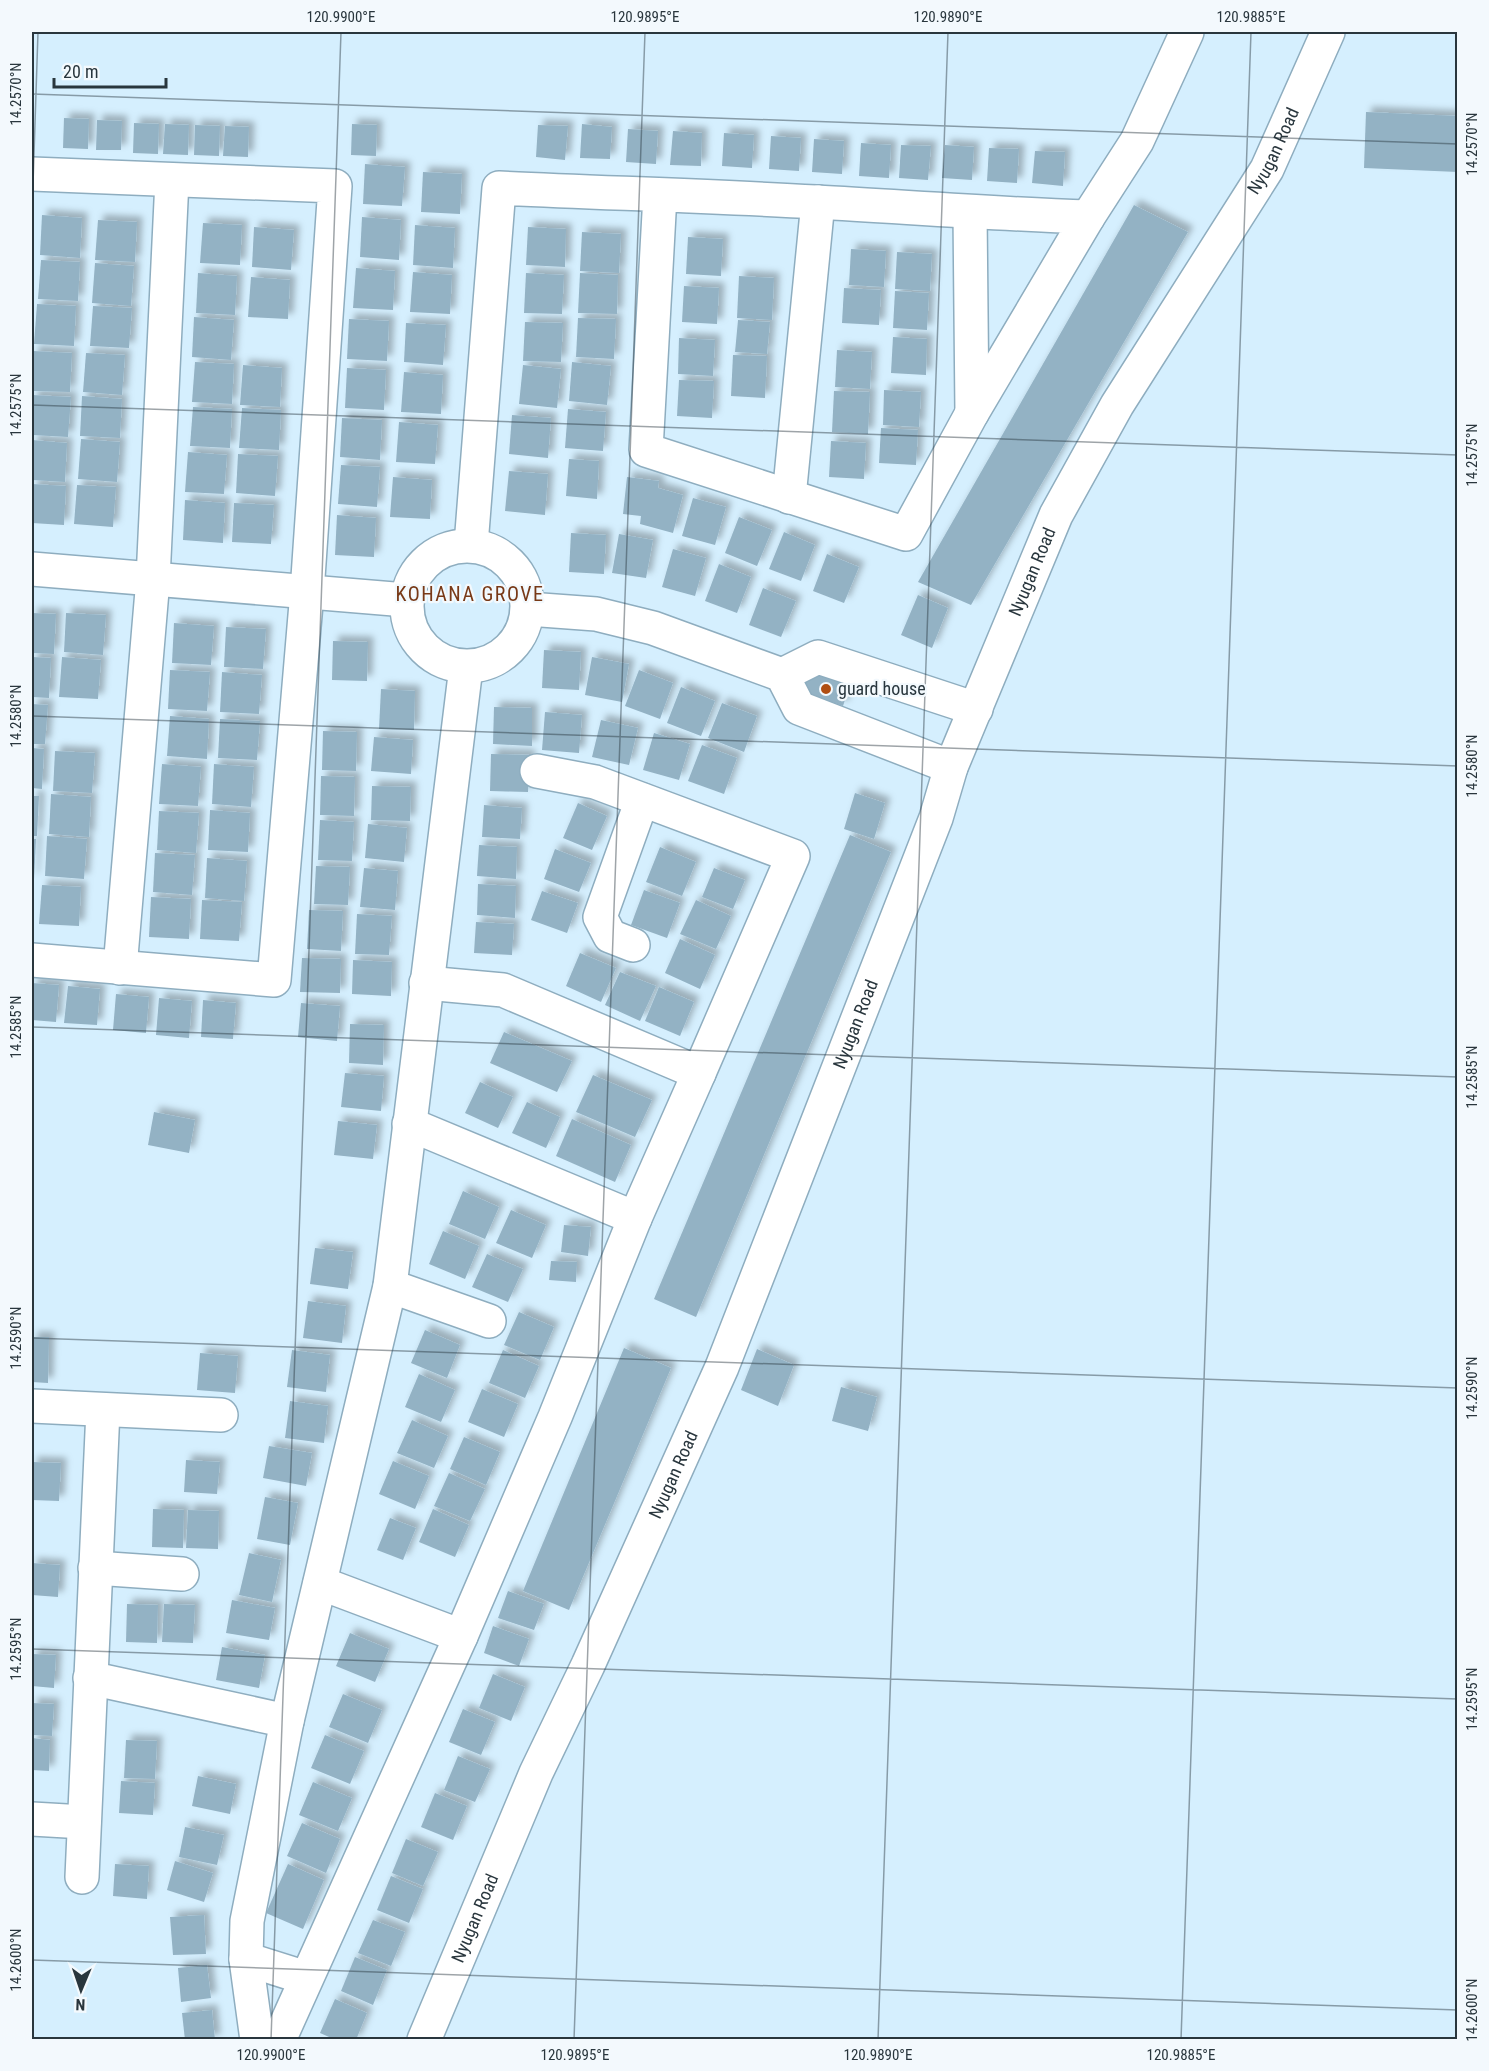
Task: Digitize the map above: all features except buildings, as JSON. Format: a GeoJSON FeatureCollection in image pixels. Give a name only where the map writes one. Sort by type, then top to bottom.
{"type":"FeatureCollection","features":[{"type":"Feature","properties":{"kind":"street"},"geometry":{"type":"LineString","coordinates":[[660,195],[646,450],[906,534],[972,413],[1088,217],[1137,141],[1187,32]]}},
{"type":"Feature","properties":{"kind":"street","name":"Nyugan Road"},"geometry":{"type":"LineString","coordinates":[[424,2040],[536,1773],[588,1665],[722,1367],[936,818],[951,767],[1056,515],[1118,405],[1267,169],[1328,32]]}},
{"type":"Feature","properties":{"kind":"street"},"geometry":{"type":"LineString","coordinates":[[32,174],[335,186],[307,592],[274,980],[32,960]]}},
{"type":"Feature","properties":{"kind":"street"},"geometry":{"type":"LineString","coordinates":[[120,968],[153,579],[172,180]]}},
{"type":"Feature","properties":{"kind":"street"},"geometry":{"type":"LineString","coordinates":[[471,545],[499,188],[1088,217]]}},
{"type":"Feature","properties":{"kind":"street"},"geometry":{"type":"LineString","coordinates":[[789,496],[818,202]]}},
{"type":"Feature","properties":{"kind":"street"},"geometry":{"type":"LineString","coordinates":[[970,212],[972,413]]}},
{"type":"Feature","properties":{"kind":"street"},"geometry":{"type":"LineString","coordinates":[[471,545],[494,552],[513,565],[525,586],[528,609],[522,631],[509,650],[489,663],[466,667],[441,661],[421,646],[408,624],[406,600],[413,577],[427,559],[448,548],[471,545]]}},
{"type":"Feature","properties":{"kind":"street"},"geometry":{"type":"LineString","coordinates":[[32,569],[406,600]]}},
{"type":"Feature","properties":{"kind":"street"},"geometry":{"type":"LineString","coordinates":[[528,609],[596,614],[653,628],[782,675],[799,708],[951,767]]}},
{"type":"Feature","properties":{"kind":"street"},"geometry":{"type":"LineString","coordinates":[[782,675],[818,657],[976,709]]}},
{"type":"Feature","properties":{"kind":"street"},"geometry":{"type":"LineString","coordinates":[[257,2040],[246,1959],[247,1921],[287,1721],[390,1286],[466,667]]}},
{"type":"Feature","properties":{"kind":"street"},"geometry":{"type":"LineString","coordinates":[[279,2040],[460,1636],[555,1417],[635,1218],[793,856],[595,782],[537,771]]}},
{"type":"Feature","properties":{"kind":"street"},"geometry":{"type":"LineString","coordinates":[[633,945],[610,936],[600,917],[642,800]]}},
{"type":"Feature","properties":{"kind":"street"},"geometry":{"type":"LineString","coordinates":[[426,983],[502,990],[699,1072]]}},
{"type":"Feature","properties":{"kind":"street"},"geometry":{"type":"LineString","coordinates":[[409,1124],[635,1218]]}},
{"type":"Feature","properties":{"kind":"street"},"geometry":{"type":"LineString","coordinates":[[390,1286],[489,1321]]}},
{"type":"Feature","properties":{"kind":"street"},"geometry":{"type":"LineString","coordinates":[[32,1406],[221,1415]]}},
{"type":"Feature","properties":{"kind":"street"},"geometry":{"type":"LineString","coordinates":[[82,1877],[103,1410]]}},
{"type":"Feature","properties":{"kind":"street"},"geometry":{"type":"LineString","coordinates":[[95,1568],[182,1574]]}},
{"type":"Feature","properties":{"kind":"street"},"geometry":{"type":"LineString","coordinates":[[320,1583],[460,1636]]}},
{"type":"Feature","properties":{"kind":"street"},"geometry":{"type":"LineString","coordinates":[[90,1678],[287,1721]]}},
{"type":"Feature","properties":{"kind":"street"},"geometry":{"type":"LineString","coordinates":[[32,1819],[84,1822]]}},
{"type":"Feature","properties":{"kind":"street"},"geometry":{"type":"LineString","coordinates":[[246,1959],[306,1978]]}},
{"type":"Feature","properties":{"kind":"place","name":"guard house"},"geometry":{"type":"Point","coordinates":[826,689]}},
{"type":"Feature","properties":{"kind":"district","name":"KOHANA GROVE"},"geometry":{"type":"Point","coordinates":[470,594]}}]}
